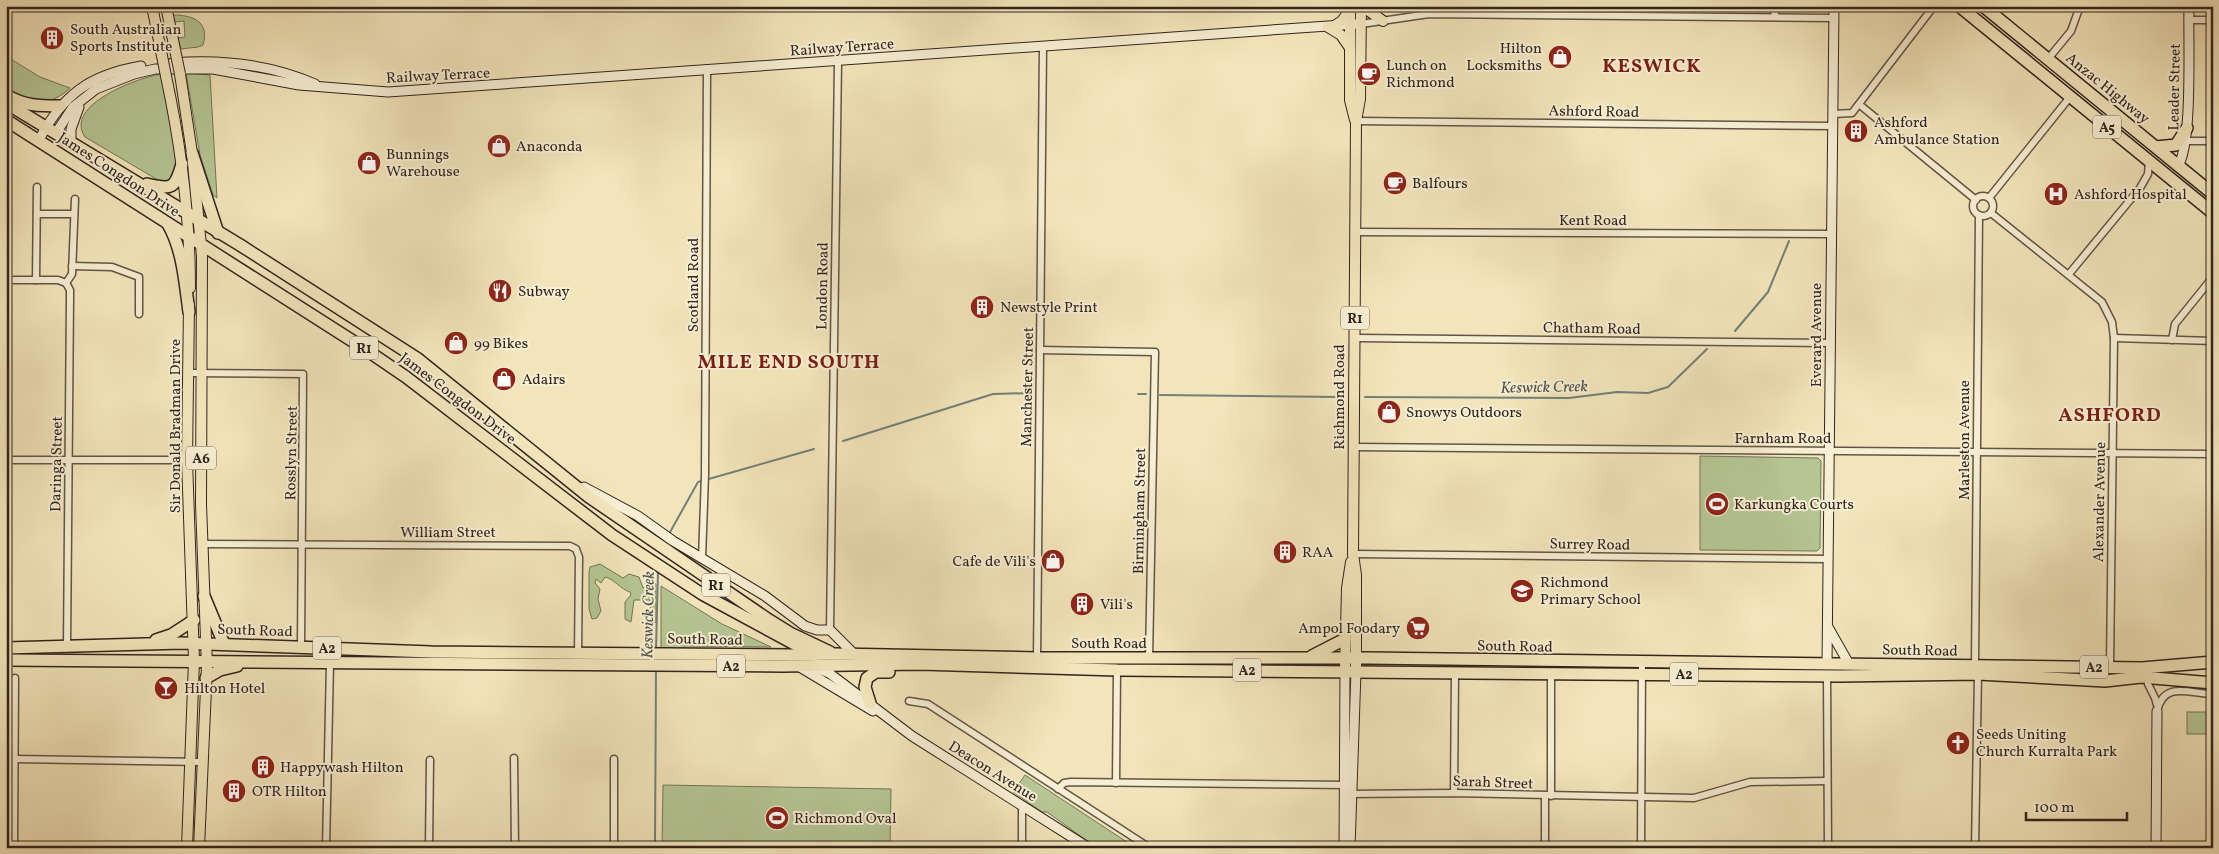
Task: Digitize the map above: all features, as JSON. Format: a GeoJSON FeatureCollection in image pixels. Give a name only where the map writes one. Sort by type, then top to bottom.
{"type":"FeatureCollection","features":[{"type":"Feature","properties":{"kind":"highway","name":"Anzac Highway"},"geometry":{"type":"LineString","coordinates":[[1959,6],[2213,213]]}},
{"type":"Feature","properties":{"kind":"highway","name":"Anzac Highway"},"geometry":{"type":"LineString","coordinates":[[1984,7],[2213,194]]}},
{"type":"Feature","properties":{"kind":"highway"},"geometry":{"type":"LineString","coordinates":[[1975,20],[1984,7]]}},
{"type":"Feature","properties":{"kind":"highway"},"geometry":{"type":"LineString","coordinates":[[2028,64],[2048,59],[2046,69],[2052,83]]}},
{"type":"Feature","properties":{"kind":"highway"},"geometry":{"type":"LineString","coordinates":[[6,95],[18,102],[37,106],[60,106]]}},
{"type":"Feature","properties":{"kind":"highway","name":"James Congdon Drive"},"geometry":{"type":"LineString","coordinates":[[6,103],[312,290],[418,359],[590,496],[667,543],[781,628],[834,654]]}},
{"type":"Feature","properties":{"kind":"highway"},"geometry":{"type":"LineString","coordinates":[[2108,128],[2118,116]]}},
{"type":"Feature","properties":{"kind":"highway","name":"James Congdon Drive"},"geometry":{"type":"LineString","coordinates":[[6,120],[168,222],[406,377],[579,511],[653,563],[812,660]]}},
{"type":"Feature","properties":{"kind":"highway"},"geometry":{"type":"LineString","coordinates":[[2156,147],[2176,145],[2187,128]]}},
{"type":"Feature","properties":{"kind":"highway"},"geometry":{"type":"LineString","coordinates":[[43,143],[51,130]]}},
{"type":"Feature","properties":{"kind":"highway"},"geometry":{"type":"LineString","coordinates":[[192,153],[218,233]]}},
{"type":"Feature","properties":{"kind":"highway"},"geometry":{"type":"LineString","coordinates":[[2147,160],[2163,167],[2178,166],[2186,184],[2202,204]]}},
{"type":"Feature","properties":{"kind":"highway"},"geometry":{"type":"LineString","coordinates":[[138,182],[164,188],[172,186],[177,182],[182,164]]}},
{"type":"Feature","properties":{"kind":"highway"},"geometry":{"type":"LineString","coordinates":[[168,222],[173,232],[183,271],[189,312]]}},
{"type":"Feature","properties":{"kind":"highway"},"geometry":{"type":"LineString","coordinates":[[204,596],[224,644]]}},
{"type":"Feature","properties":{"kind":"highway"},"geometry":{"type":"LineString","coordinates":[[142,643],[171,635],[194,620]]}},
{"type":"Feature","properties":{"kind":"highway"},"geometry":{"type":"LineString","coordinates":[[1308,658],[1345,639]]}},
{"type":"Feature","properties":{"kind":"highway","name":"South Road"},"geometry":{"type":"LineString","coordinates":[[6,648],[142,643],[224,644],[578,658],[658,659],[798,666],[834,654],[854,654],[1037,663],[1116,670],[1455,672],[1551,667]]}},
{"type":"Feature","properties":{"kind":"highway","name":"South Road"},"geometry":{"type":"LineString","coordinates":[[658,659],[792,655],[840,664],[922,664],[1037,663],[1117,657],[1350,658],[1551,667],[1827,670],[2142,668],[2213,662]]}},
{"type":"Feature","properties":{"kind":"highway","name":"South Road"},"geometry":{"type":"LineString","coordinates":[[6,660],[206,660],[330,663],[578,658]]}},
{"type":"Feature","properties":{"kind":"highway"},"geometry":{"type":"LineString","coordinates":[[206,678],[214,672],[232,666],[269,663]]}},
{"type":"Feature","properties":{"kind":"highway"},"geometry":{"type":"LineString","coordinates":[[870,703],[865,685],[870,674],[876,672],[908,672],[922,664]]}},
{"type":"Feature","properties":{"kind":"highway","name":"South Road"},"geometry":{"type":"LineString","coordinates":[[1827,670],[1849,664],[1977,670],[2105,681],[2140,677],[2213,683]]}},
{"type":"Feature","properties":{"kind":"highway"},"geometry":{"type":"LineString","coordinates":[[2105,681],[2213,692]]}},
{"type":"Feature","properties":{"kind":"main road","name":"Sir Donald Bradman Drive"},"geometry":{"type":"LineString","coordinates":[[152,6],[182,164],[190,237],[187,460],[194,620],[206,660],[199,848]]}},
{"type":"Feature","properties":{"kind":"main road","name":"Sir Donald Bradman Drive"},"geometry":{"type":"LineString","coordinates":[[166,6],[180,74],[192,153],[201,244],[201,460],[204,596],[200,644],[194,660],[187,848]]}},
{"type":"Feature","properties":{"kind":"main road"},"geometry":{"type":"LineString","coordinates":[[1362,6],[1383,20]]}},
{"type":"Feature","properties":{"kind":"main road","name":"Richmond Road"},"geometry":{"type":"LineString","coordinates":[[1350,848],[1348,790],[1350,658],[1356,575],[1353,554],[1356,121],[1360,99],[1362,6]]}},
{"type":"Feature","properties":{"kind":"main road","name":"Everard Avenue"},"geometry":{"type":"LineString","coordinates":[[1827,670],[1834,6]]}},
{"type":"Feature","properties":{"kind":"main road","name":"Leader Street"},"geometry":{"type":"LineString","coordinates":[[2178,166],[2182,160],[2187,128],[2189,6]]}},
{"type":"Feature","properties":{"kind":"main road"},"geometry":{"type":"LineString","coordinates":[[1350,7],[1342,21],[1331,27],[1341,35],[1350,48]]}},
{"type":"Feature","properties":{"kind":"main road","name":"Richmond Road"},"geometry":{"type":"LineString","coordinates":[[1350,7],[1350,100],[1356,121]]}},
{"type":"Feature","properties":{"kind":"main road","name":"Railway Terrace"},"geometry":{"type":"LineString","coordinates":[[51,130],[86,96],[114,81],[155,69],[213,69],[325,88],[388,92],[1361,24]]}},
{"type":"Feature","properties":{"kind":"main road","name":"Railway Terrace"},"geometry":{"type":"LineString","coordinates":[[51,130],[60,106],[82,86],[104,76],[135,67],[174,62],[234,62],[291,75],[325,88]]}},
{"type":"Feature","properties":{"kind":"main road"},"geometry":{"type":"LineString","coordinates":[[71,142],[71,129],[74,117],[86,96]]}},
{"type":"Feature","properties":{"kind":"main road","name":"James Congdon Drive"},"geometry":{"type":"LineString","coordinates":[[540,457],[592,492],[619,504],[638,516],[667,543],[702,559],[765,596],[805,626],[817,630],[830,630]]}},
{"type":"Feature","properties":{"kind":"main road"},"geometry":{"type":"LineString","coordinates":[[192,558],[203,544]]}},
{"type":"Feature","properties":{"kind":"main road","name":"Richmond Road"},"geometry":{"type":"LineString","coordinates":[[1350,658],[1345,639],[1347,588],[1353,554]]}},
{"type":"Feature","properties":{"kind":"main road"},"geometry":{"type":"LineString","coordinates":[[1826,624],[1849,664]]}},
{"type":"Feature","properties":{"kind":"main road"},"geometry":{"type":"LineString","coordinates":[[830,630],[854,654]]}},
{"type":"Feature","properties":{"kind":"main road","name":"Deacon Avenue"},"geometry":{"type":"LineString","coordinates":[[812,660],[870,703],[884,716]]}},
{"type":"Feature","properties":{"kind":"main road","name":"Deacon Avenue"},"geometry":{"type":"LineString","coordinates":[[798,666],[884,716],[1089,848]]}},
{"type":"Feature","properties":{"kind":"main road"},"geometry":{"type":"LineString","coordinates":[[2156,848],[2157,711]]}},
{"type":"Feature","properties":{"kind":"main road","name":"Richmond Road"},"geometry":{"type":"LineString","coordinates":[[1344,848],[1348,790]]}},
{"type":"Feature","properties":{"kind":"street"},"geometry":{"type":"LineString","coordinates":[[1772,6],[1776,17]]}},
{"type":"Feature","properties":{"kind":"street"},"geometry":{"type":"LineString","coordinates":[[1833,114],[1852,113],[1860,105],[1934,6]]}},
{"type":"Feature","properties":{"kind":"street"},"geometry":{"type":"LineString","coordinates":[[2048,59],[2070,31],[2080,6]]}},
{"type":"Feature","properties":{"kind":"street"},"geometry":{"type":"LineString","coordinates":[[1361,24],[1429,14],[1834,18]]}},
{"type":"Feature","properties":{"kind":"street"},"geometry":{"type":"LineString","coordinates":[[2188,20],[2213,20]]}},
{"type":"Feature","properties":{"kind":"street","name":"Manchester Street"},"geometry":{"type":"LineString","coordinates":[[1037,663],[1043,46]]}},
{"type":"Feature","properties":{"kind":"street","name":"London Road"},"geometry":{"type":"LineString","coordinates":[[830,630],[838,62]]}},
{"type":"Feature","properties":{"kind":"street","name":"Scotland Road"},"geometry":{"type":"LineString","coordinates":[[702,559],[705,484],[707,70]]}},
{"type":"Feature","properties":{"kind":"street"},"geometry":{"type":"LineString","coordinates":[[1989,198],[2070,97]]}},
{"type":"Feature","properties":{"kind":"street"},"geometry":{"type":"LineString","coordinates":[[1860,105],[1976,200]]}},
{"type":"Feature","properties":{"kind":"street","name":"Ashford Road"},"geometry":{"type":"LineString","coordinates":[[1356,121],[1833,126]]}},
{"type":"Feature","properties":{"kind":"street"},"geometry":{"type":"LineString","coordinates":[[2186,141],[2213,141]]}},
{"type":"Feature","properties":{"kind":"street"},"geometry":{"type":"LineString","coordinates":[[2070,274],[2140,188],[2148,174],[2147,160]]}},
{"type":"Feature","properties":{"kind":"street"},"geometry":{"type":"LineString","coordinates":[[36,280],[37,187]]}},
{"type":"Feature","properties":{"kind":"street"},"geometry":{"type":"LineString","coordinates":[[1981,197],[1989,198],[1993,203],[1991,213],[1979,215],[1974,208],[1976,200],[1981,197]]}},
{"type":"Feature","properties":{"kind":"street"},"geometry":{"type":"LineString","coordinates":[[6,280],[58,280],[66,283],[72,274],[74,199]]}},
{"type":"Feature","properties":{"kind":"street","name":"Alexander Avenue"},"geometry":{"type":"LineString","coordinates":[[1991,213],[2070,274],[2102,302],[2112,322],[2114,338],[2110,667]]}},
{"type":"Feature","properties":{"kind":"street"},"geometry":{"type":"LineString","coordinates":[[36,214],[74,214]]}},
{"type":"Feature","properties":{"kind":"street","name":"Marleston Avenue"},"geometry":{"type":"LineString","coordinates":[[1975,848],[1979,215]]}},
{"type":"Feature","properties":{"kind":"street","name":"Kent Road"},"geometry":{"type":"LineString","coordinates":[[1355,232],[1831,234]]}},
{"type":"Feature","properties":{"kind":"street"},"geometry":{"type":"LineString","coordinates":[[72,266],[112,266],[139,277],[138,314]]}},
{"type":"Feature","properties":{"kind":"street"},"geometry":{"type":"LineString","coordinates":[[2172,340],[2175,324],[2213,277]]}},
{"type":"Feature","properties":{"kind":"street","name":"Daringa Street"},"geometry":{"type":"LineString","coordinates":[[66,283],[70,290],[67,646]]}},
{"type":"Feature","properties":{"kind":"street","name":"Chatham Road"},"geometry":{"type":"LineString","coordinates":[[1355,338],[1830,343]]}},
{"type":"Feature","properties":{"kind":"street"},"geometry":{"type":"LineString","coordinates":[[2114,338],[2213,340]]}},
{"type":"Feature","properties":{"kind":"street","name":"Birmingham Street"},"geometry":{"type":"LineString","coordinates":[[1040,350],[1155,352],[1149,670]]}},
{"type":"Feature","properties":{"kind":"street","name":"Rosslyn Street"},"geometry":{"type":"LineString","coordinates":[[188,373],[303,374],[301,647]]}},
{"type":"Feature","properties":{"kind":"street","name":"Farnham Road"},"geometry":{"type":"LineString","coordinates":[[1354,447],[2213,454]]}},
{"type":"Feature","properties":{"kind":"street"},"geometry":{"type":"LineString","coordinates":[[6,460],[201,460]]}},
{"type":"Feature","properties":{"kind":"street","name":"William Street"},"geometry":{"type":"LineString","coordinates":[[203,544],[570,546],[576,549],[579,557],[578,658]]}},
{"type":"Feature","properties":{"kind":"street","name":"Surrey Road"},"geometry":{"type":"LineString","coordinates":[[1353,554],[1828,559]]}},
{"type":"Feature","properties":{"kind":"street"},"geometry":{"type":"LineString","coordinates":[[1116,783],[1117,657]]}},
{"type":"Feature","properties":{"kind":"street"},"geometry":{"type":"LineString","coordinates":[[326,848],[330,663]]}},
{"type":"Feature","properties":{"kind":"street"},"geometry":{"type":"LineString","coordinates":[[1545,848],[1551,667]]}},
{"type":"Feature","properties":{"kind":"street"},"geometry":{"type":"LineString","coordinates":[[1641,848],[1642,668]]}},
{"type":"Feature","properties":{"kind":"street"},"geometry":{"type":"LineString","coordinates":[[1827,670],[1826,781],[1828,848]]}},
{"type":"Feature","properties":{"kind":"street"},"geometry":{"type":"LineString","coordinates":[[1454,793],[1453,708],[1455,672]]}},
{"type":"Feature","properties":{"kind":"street"},"geometry":{"type":"LineString","coordinates":[[14,848],[16,678]]}},
{"type":"Feature","properties":{"kind":"street"},"geometry":{"type":"LineString","coordinates":[[2148,684],[2156,698],[2157,711]]}},
{"type":"Feature","properties":{"kind":"street"},"geometry":{"type":"LineString","coordinates":[[2157,711],[2159,701],[2168,693],[2180,690],[2213,692]]}},
{"type":"Feature","properties":{"kind":"street"},"geometry":{"type":"LineString","coordinates":[[909,701],[928,704],[1150,848]]}},
{"type":"Feature","properties":{"kind":"street"},"geometry":{"type":"LineString","coordinates":[[514,758],[515,848]]}},
{"type":"Feature","properties":{"kind":"street"},"geometry":{"type":"LineString","coordinates":[[15,759],[203,762]]}},
{"type":"Feature","properties":{"kind":"street"},"geometry":{"type":"LineString","coordinates":[[614,759],[614,848]]}},
{"type":"Feature","properties":{"kind":"street"},"geometry":{"type":"LineString","coordinates":[[429,848],[430,760]]}},
{"type":"Feature","properties":{"kind":"street","name":"Sarah Street"},"geometry":{"type":"LineString","coordinates":[[1058,789],[1061,785],[1070,782],[1548,796],[1694,798],[1750,782],[1826,781]]}},
{"type":"Feature","properties":{"kind":"street"},"geometry":{"type":"LineString","coordinates":[[1022,806],[1022,848]]}},
{"type":"Feature","properties":{"kind":"green space"},"geometry":{"type":"Polygon","coordinates":[[[173,15],[193,18],[202,25],[205,37],[203,45],[181,49],[178,38],[185,37],[184,21],[175,22],[173,15]]]}},
{"type":"Feature","properties":{"kind":"green space"},"geometry":{"type":"Polygon","coordinates":[[[6,56],[40,77],[70,88],[62,95],[47,101],[31,100],[6,90],[6,56]]]}},
{"type":"Feature","properties":{"kind":"green space"},"geometry":{"type":"Polygon","coordinates":[[[186,73],[210,75],[217,198],[213,195],[200,155],[186,73]]]}},
{"type":"Feature","properties":{"kind":"green space"},"geometry":{"type":"Polygon","coordinates":[[[162,74],[179,164],[171,182],[163,183],[85,137],[81,125],[85,114],[94,104],[107,95],[137,81],[162,74]]]}},
{"type":"Feature","properties":{"kind":"green space"},"geometry":{"type":"Polygon","coordinates":[[[1700,456],[1818,458],[1821,461],[1820,548],[1817,551],[1700,550],[1700,456]]]}},
{"type":"Feature","properties":{"kind":"green space"},"geometry":{"type":"Polygon","coordinates":[[[600,564],[623,578],[629,574],[639,577],[643,588],[654,582],[656,584],[656,622],[652,623],[650,600],[634,600],[631,622],[625,619],[625,602],[631,595],[630,592],[605,577],[601,583],[596,579],[595,583],[600,589],[598,599],[601,611],[597,618],[592,619],[589,609],[589,572],[590,567],[600,564]]]}},
{"type":"Feature","properties":{"kind":"green space"},"geometry":{"type":"Polygon","coordinates":[[[661,586],[722,624],[771,647],[685,646],[682,650],[661,650],[661,586]]]}},
{"type":"Feature","properties":{"kind":"green space"},"geometry":{"type":"Polygon","coordinates":[[[2187,712],[2213,712],[2213,734],[2187,734],[2187,712]]]}},
{"type":"Feature","properties":{"kind":"green space"},"geometry":{"type":"Polygon","coordinates":[[[1025,775],[1136,848],[1097,848],[1047,812],[1042,812],[1013,792],[1025,775]]]}},
{"type":"Feature","properties":{"kind":"green space","name":"Richmond Oval"},"geometry":{"type":"Polygon","coordinates":[[[663,785],[891,789],[890,848],[662,848],[663,785]]]}},
{"type":"Feature","properties":{"kind":"waterway","name":"Keswick Creek"},"geometry":{"type":"LineString","coordinates":[[1735,331],[1768,292],[1789,241]]}},
{"type":"Feature","properties":{"kind":"waterway","name":"Keswick Creek"},"geometry":{"type":"LineString","coordinates":[[1365,397],[1569,398],[1617,392],[1648,393],[1668,387],[1707,349]]}},
{"type":"Feature","properties":{"kind":"waterway","name":"Keswick Creek"},"geometry":{"type":"LineString","coordinates":[[843,441],[993,394],[1032,393]]}},
{"type":"Feature","properties":{"kind":"waterway","name":"Keswick Creek"},"geometry":{"type":"LineString","coordinates":[[1138,394],[1146,394]]}},
{"type":"Feature","properties":{"kind":"waterway","name":"Keswick Creek"},"geometry":{"type":"LineString","coordinates":[[1160,395],[1341,397]]}},
{"type":"Feature","properties":{"kind":"waterway","name":"Keswick Creek"},"geometry":{"type":"LineString","coordinates":[[669,534],[698,482],[814,449]]}},
{"type":"Feature","properties":{"kind":"waterway","name":"Keswick Creek"},"geometry":{"type":"LineString","coordinates":[[656,649],[658,572]]}},
{"type":"Feature","properties":{"kind":"waterway","name":"Keswick Creek"},"geometry":{"type":"LineString","coordinates":[[655,848],[656,669]]}},
{"type":"Feature","properties":{"kind":"place","name":"South Australian Sports Institute"},"geometry":{"type":"Point","coordinates":[52,38]}},
{"type":"Feature","properties":{"kind":"place","name":"Hilton Locksmiths"},"geometry":{"type":"Point","coordinates":[1560,57]}},
{"type":"Feature","properties":{"kind":"place","name":"Lunch on Richmond"},"geometry":{"type":"Point","coordinates":[1369,74]}},
{"type":"Feature","properties":{"kind":"place","name":"Ashford Ambulance Station"},"geometry":{"type":"Point","coordinates":[1856,131]}},
{"type":"Feature","properties":{"kind":"place","name":"Anaconda"},"geometry":{"type":"Point","coordinates":[499,146]}},
{"type":"Feature","properties":{"kind":"place","name":"Bunnings Warehouse"},"geometry":{"type":"Point","coordinates":[369,163]}},
{"type":"Feature","properties":{"kind":"place","name":"Balfours"},"geometry":{"type":"Point","coordinates":[1395,183]}},
{"type":"Feature","properties":{"kind":"place","name":"Ashford Hospital"},"geometry":{"type":"Point","coordinates":[2056,194]}},
{"type":"Feature","properties":{"kind":"place","name":"Subway"},"geometry":{"type":"Point","coordinates":[500,291]}},
{"type":"Feature","properties":{"kind":"place","name":"Newstyle Print"},"geometry":{"type":"Point","coordinates":[982,307]}},
{"type":"Feature","properties":{"kind":"place","name":"99 Bikes"},"geometry":{"type":"Point","coordinates":[456,343]}},
{"type":"Feature","properties":{"kind":"place","name":"Adairs"},"geometry":{"type":"Point","coordinates":[504,379]}},
{"type":"Feature","properties":{"kind":"place","name":"Snowys Outdoors"},"geometry":{"type":"Point","coordinates":[1389,412]}},
{"type":"Feature","properties":{"kind":"place","name":"Karkungka Courts"},"geometry":{"type":"Point","coordinates":[1717,504]}},
{"type":"Feature","properties":{"kind":"place","name":"RAA"},"geometry":{"type":"Point","coordinates":[1285,552]}},
{"type":"Feature","properties":{"kind":"place","name":"Cafe de Vili's"},"geometry":{"type":"Point","coordinates":[1053,561]}},
{"type":"Feature","properties":{"kind":"place","name":"Richmond Primary School"},"geometry":{"type":"Point","coordinates":[1522,591]}},
{"type":"Feature","properties":{"kind":"place","name":"Vili's"},"geometry":{"type":"Point","coordinates":[1082,604]}},
{"type":"Feature","properties":{"kind":"place","name":"Ampol Foodary"},"geometry":{"type":"Point","coordinates":[1418,628]}},
{"type":"Feature","properties":{"kind":"place","name":"Hilton Hotel"},"geometry":{"type":"Point","coordinates":[166,688]}},
{"type":"Feature","properties":{"kind":"place","name":"Seeds Uniting Church Kurralta Park"},"geometry":{"type":"Point","coordinates":[1958,743]}},
{"type":"Feature","properties":{"kind":"place","name":"Happywash Hilton"},"geometry":{"type":"Point","coordinates":[263,767]}},
{"type":"Feature","properties":{"kind":"place","name":"OTR Hilton"},"geometry":{"type":"Point","coordinates":[234,791]}},
{"type":"Feature","properties":{"kind":"place","name":"Richmond Oval"},"geometry":{"type":"Point","coordinates":[777,818]}},
{"type":"Feature","properties":{"kind":"district","name":"KESWICK"},"geometry":{"type":"Point","coordinates":[1652,65]}},
{"type":"Feature","properties":{"kind":"district","name":"MILE END SOUTH"},"geometry":{"type":"Point","coordinates":[789,361]}},
{"type":"Feature","properties":{"kind":"district","name":"ASHFORD"},"geometry":{"type":"Point","coordinates":[2110,414]}}]}
